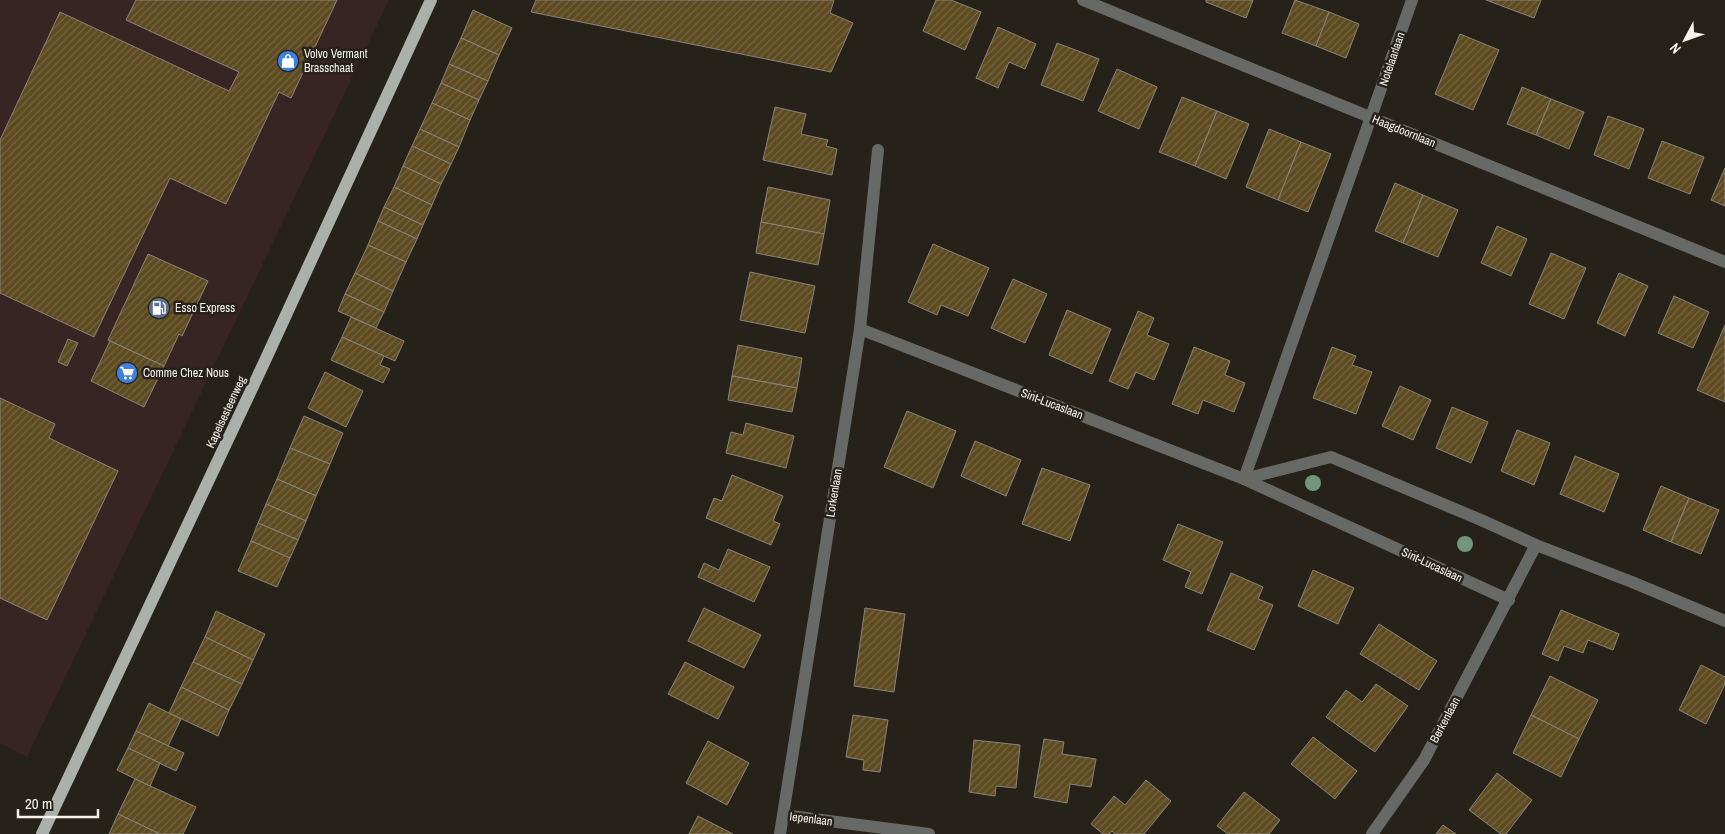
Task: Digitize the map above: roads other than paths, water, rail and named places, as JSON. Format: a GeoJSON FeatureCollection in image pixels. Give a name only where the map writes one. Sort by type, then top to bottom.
{"type":"FeatureCollection","features":[{"type":"Feature","properties":{"kind":"main road","name":"Kapelsesteenweg"},"geometry":{"type":"LineString","coordinates":[[42,834],[263,365],[431,0]]}},
{"type":"Feature","properties":{"kind":"street","name":"Haagdoornlaan"},"geometry":{"type":"LineString","coordinates":[[1084,0],[1725,262]]}},
{"type":"Feature","properties":{"kind":"street","name":"Notelaarlaan"},"geometry":{"type":"LineString","coordinates":[[1244,479],[1412,0]]}},
{"type":"Feature","properties":{"kind":"street","name":"Lorkenlaan"},"geometry":{"type":"LineString","coordinates":[[780,834],[860,329],[878,150]]}},
{"type":"Feature","properties":{"kind":"street","name":"Sint-Lucaslaan"},"geometry":{"type":"LineString","coordinates":[[860,329],[1244,479],[1509,600]]}},
{"type":"Feature","properties":{"kind":"street"},"geometry":{"type":"LineString","coordinates":[[1244,479],[1331,457],[1536,545],[1725,621]]}},
{"type":"Feature","properties":{"kind":"street"},"geometry":{"type":"LineString","coordinates":[[1509,600],[1536,545]]}},
{"type":"Feature","properties":{"kind":"street","name":"Berkenlaan"},"geometry":{"type":"LineString","coordinates":[[1372,834],[1424,760],[1509,600]]}},
{"type":"Feature","properties":{"kind":"street","name":"Iepenlaan"},"geometry":{"type":"LineString","coordinates":[[783,815],[929,834]]}},
{"type":"Feature","properties":{"kind":"place","name":"Volvo Vermant Brasschaat"},"geometry":{"type":"Point","coordinates":[288,61]}},
{"type":"Feature","properties":{"kind":"place","name":"Esso Express"},"geometry":{"type":"Point","coordinates":[159,308]}},
{"type":"Feature","properties":{"kind":"place","name":"Comme Chez Nous"},"geometry":{"type":"Point","coordinates":[127,373]}}]}
